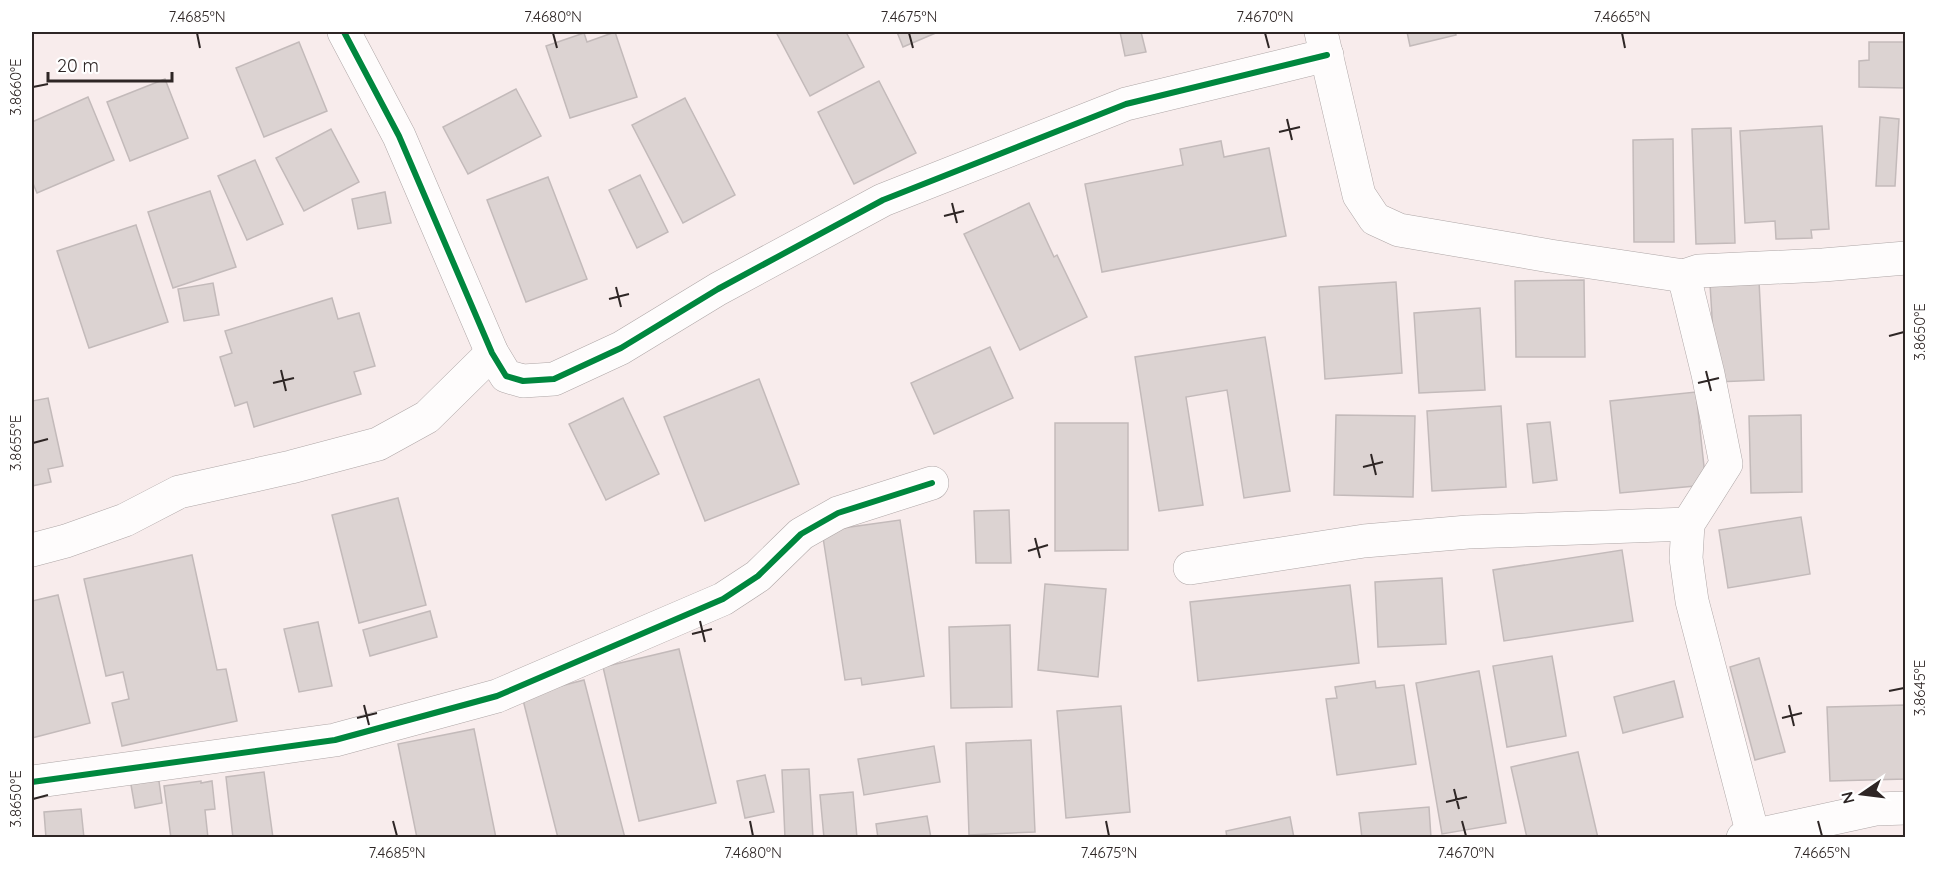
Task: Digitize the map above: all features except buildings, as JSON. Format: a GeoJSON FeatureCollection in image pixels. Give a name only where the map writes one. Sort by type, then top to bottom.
{"type":"FeatureCollection","features":[{"type":"Feature","properties":{"kind":"street"},"geometry":{"type":"LineString","coordinates":[[344,32],[399,136],[492,353],[506,376],[523,381],[554,379],[621,348],[718,289],[883,200],[1126,104],[1324,43],[1359,195],[1375,219],[1399,230],[1684,276],[1699,272],[1823,266],[1905,258]]}},
{"type":"Feature","properties":{"kind":"street"},"geometry":{"type":"LineString","coordinates":[[1684,276],[1708,374],[1726,464],[1689,524],[1686,558],[1692,601],[1748,836],[1876,809],[1905,808]]}},
{"type":"Feature","properties":{"kind":"street"},"geometry":{"type":"LineString","coordinates":[[32,550],[66,542],[125,520],[179,492],[291,467],[378,444],[427,417],[492,353]]}},
{"type":"Feature","properties":{"kind":"street"},"geometry":{"type":"LineString","coordinates":[[32,782],[335,740],[497,696],[723,599],[758,576],[801,534],[838,513],[932,483]]}},
{"type":"Feature","properties":{"kind":"street"},"geometry":{"type":"LineString","coordinates":[[1190,568],[1364,541],[1468,532],[1689,524]]}},
{"type":"Feature","properties":{"kind":"cycle path"},"geometry":{"type":"LineString","coordinates":[[344,32],[399,136],[492,353],[506,376],[523,381],[554,379],[621,348],[718,289],[883,200],[1126,104],[1327,55]]}},
{"type":"Feature","properties":{"kind":"cycle path"},"geometry":{"type":"LineString","coordinates":[[32,782],[335,740],[497,696],[723,599],[758,576],[801,534],[838,513],[932,483]]}}]}
